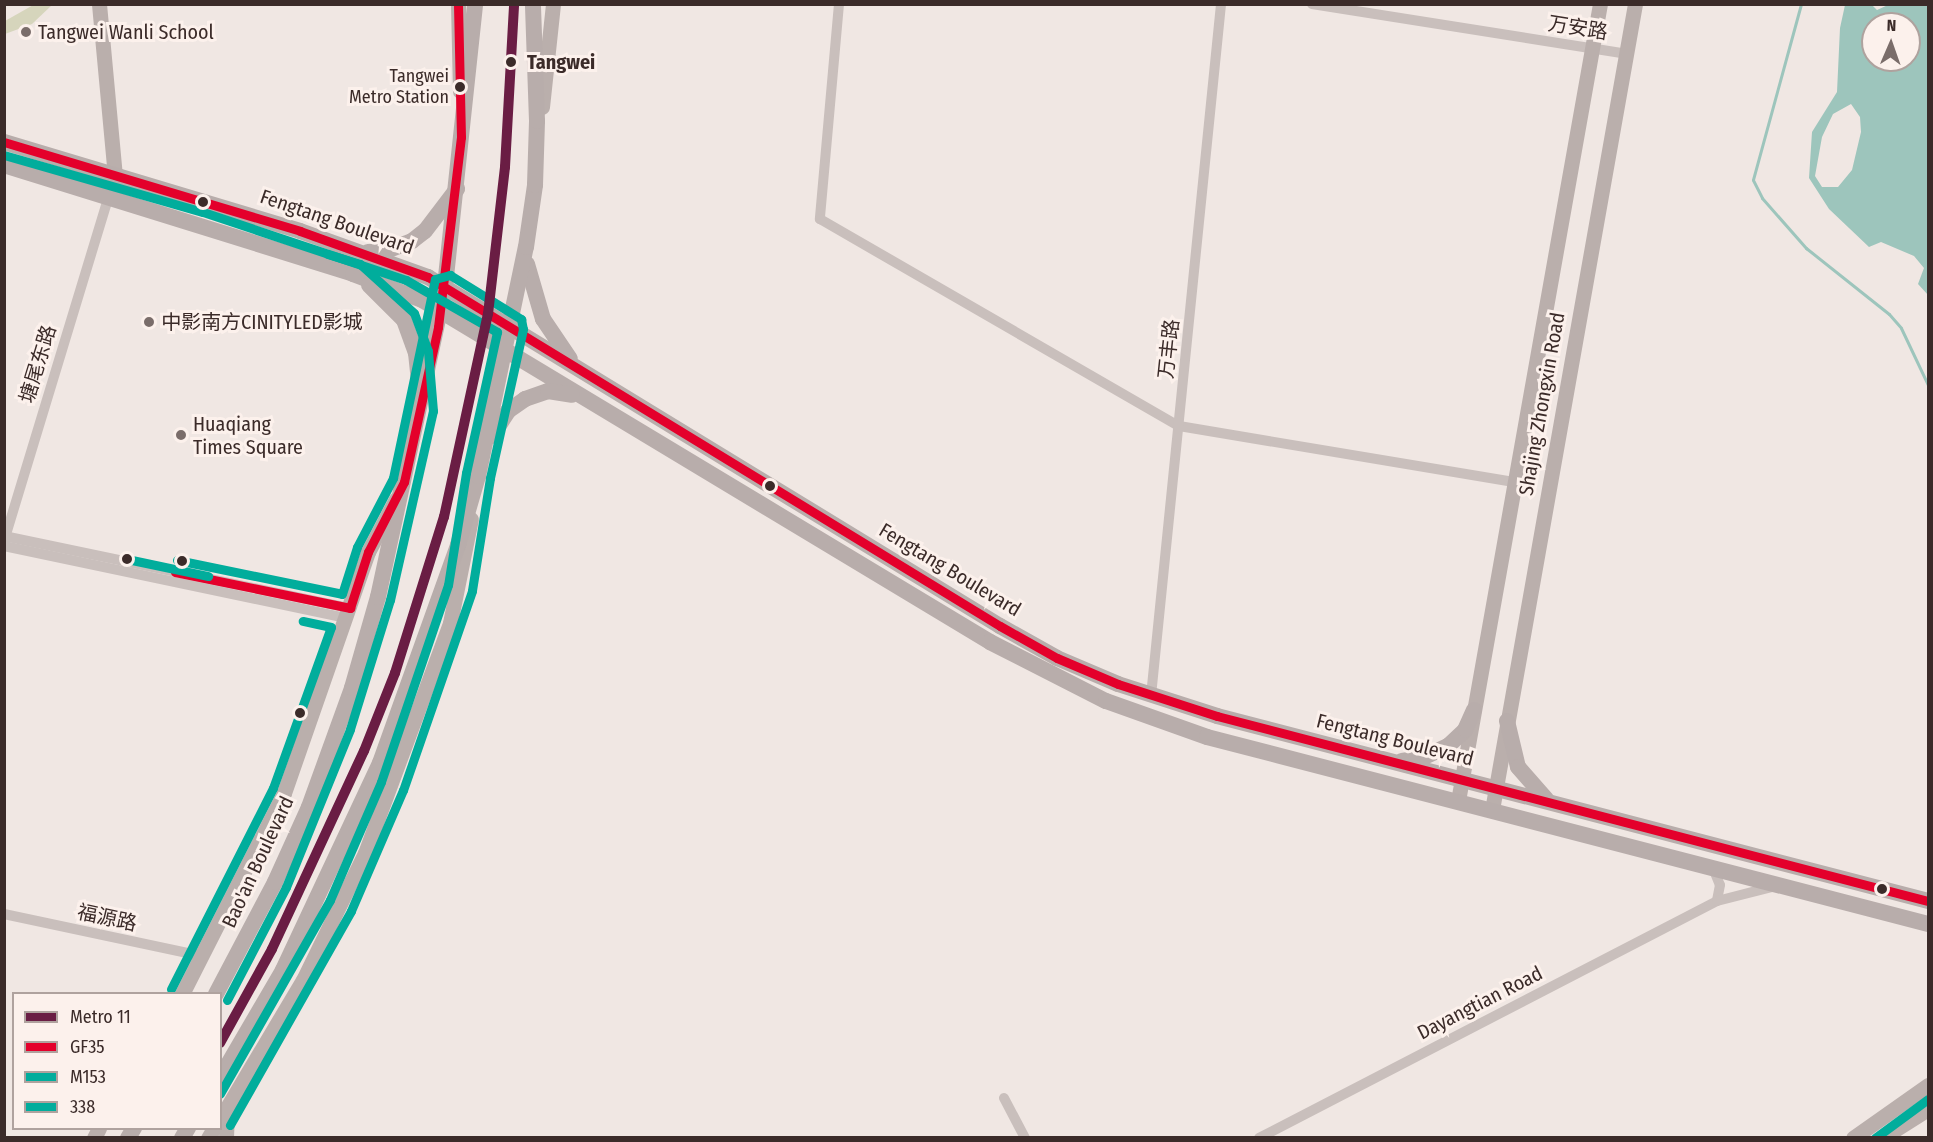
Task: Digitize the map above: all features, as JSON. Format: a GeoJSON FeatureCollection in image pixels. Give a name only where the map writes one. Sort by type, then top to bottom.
{"type":"FeatureCollection","features":[{"type":"Feature","properties":{"kind":"main road","name":"Bao'an Boulevard"},"geometry":{"type":"LineString","coordinates":[[217,992],[309,807],[342,717],[378,597],[421,410],[446,286],[475,4]]}},
{"type":"Feature","properties":{"kind":"main road"},"geometry":{"type":"LineString","coordinates":[[222,1075],[283,970],[380,763],[447,577],[478,476],[526,247],[537,154],[533,4]]}},
{"type":"Feature","properties":{"kind":"main road","name":"Fengtang Boulevard"},"geometry":{"type":"LineString","coordinates":[[4,142],[300,231],[411,269],[446,286],[1028,643],[1151,696],[1386,760],[1929,901]]}},
{"type":"Feature","properties":{"kind":"main road","name":"Fengtang Boulevard"},"geometry":{"type":"LineString","coordinates":[[4,165],[353,274],[441,310],[583,399],[990,642],[1087,693],[1207,736],[1929,924]]}},
{"type":"Feature","properties":{"kind":"main road"},"geometry":{"type":"LineString","coordinates":[[358,251],[386,251],[412,241],[426,231],[457,189]]}},
{"type":"Feature","properties":{"kind":"main road"},"geometry":{"type":"LineString","coordinates":[[292,256],[300,231]]}},
{"type":"Feature","properties":{"kind":"main road"},"geometry":{"type":"LineString","coordinates":[[526,247],[530,283],[543,319],[563,351],[582,370]]}},
{"type":"Feature","properties":{"kind":"main road"},"geometry":{"type":"LineString","coordinates":[[353,274],[380,292],[405,320],[417,359],[421,410]]}},
{"type":"Feature","properties":{"kind":"main road"},"geometry":{"type":"LineString","coordinates":[[484,450],[508,411],[530,396],[553,391],[583,399]]}},
{"type":"Feature","properties":{"kind":"main road"},"geometry":{"type":"LineString","coordinates":[[1386,760],[1413,760],[1440,751],[1460,736],[1474,710]]}},
{"type":"Feature","properties":{"kind":"main road"},"geometry":{"type":"LineString","coordinates":[[1507,721],[1511,750],[1523,776],[1554,803]]}},
{"type":"Feature","properties":{"kind":"main road"},"geometry":{"type":"LineString","coordinates":[[203,992],[233,962]]}},
{"type":"Feature","properties":{"kind":"street"},"geometry":{"type":"LineString","coordinates":[[99,4],[115,174]]}},
{"type":"Feature","properties":{"kind":"street"},"geometry":{"type":"LineString","coordinates":[[458,4],[461,137]]}},
{"type":"Feature","properties":{"kind":"street"},"geometry":{"type":"LineString","coordinates":[[537,154],[553,4]]}},
{"type":"Feature","properties":{"kind":"street"},"geometry":{"type":"LineString","coordinates":[[839,4],[820,219],[1179,426],[1515,482]]}},
{"type":"Feature","properties":{"kind":"street","name":"万丰路"},"geometry":{"type":"LineString","coordinates":[[1151,696],[1221,4]]}},
{"type":"Feature","properties":{"kind":"street","name":"万安路"},"geometry":{"type":"LineString","coordinates":[[1312,4],[1626,54]]}},
{"type":"Feature","properties":{"kind":"street","name":"Shajing Zhongxin Road"},"geometry":{"type":"LineString","coordinates":[[1458,801],[1600,4]]}},
{"type":"Feature","properties":{"kind":"street","name":"Shajing Zhongxin Road"},"geometry":{"type":"LineString","coordinates":[[1492,810],[1635,4]]}},
{"type":"Feature","properties":{"kind":"street","name":"塘尾东路"},"geometry":{"type":"LineString","coordinates":[[5,540],[108,198]]}},
{"type":"Feature","properties":{"kind":"street"},"geometry":{"type":"LineString","coordinates":[[226,1137],[224,1114],[341,905],[392,786],[455,605],[478,476]]}},
{"type":"Feature","properties":{"kind":"street"},"geometry":{"type":"LineString","coordinates":[[183,992],[284,793],[368,552],[404,482]]}},
{"type":"Feature","properties":{"kind":"street"},"geometry":{"type":"LineString","coordinates":[[5,540],[348,613]]}},
{"type":"Feature","properties":{"kind":"street"},"geometry":{"type":"LineString","coordinates":[[1711,867],[1720,879],[1717,901]]}},
{"type":"Feature","properties":{"kind":"street","name":"Dayangtian Road"},"geometry":{"type":"LineString","coordinates":[[1259,1137],[1717,901],[1750,890],[1790,887]]}},
{"type":"Feature","properties":{"kind":"street","name":"福源路"},"geometry":{"type":"LineString","coordinates":[[4,914],[202,956]]}},
{"type":"Feature","properties":{"kind":"street"},"geometry":{"type":"LineString","coordinates":[[1853,1137],[1929,1085]]}},
{"type":"Feature","properties":{"kind":"street"},"geometry":{"type":"LineString","coordinates":[[1004,1098],[1025,1137]]}},
{"type":"Feature","properties":{"kind":"street"},"geometry":{"type":"LineString","coordinates":[[1882,1137],[1929,1109]]}},
{"type":"Feature","properties":{"kind":"green space"},"geometry":{"type":"Polygon","coordinates":[[[35,4],[52,5],[32,24],[5,34],[5,21],[35,4]]]}},
{"type":"Feature","properties":{"kind":"water"},"geometry":{"type":"Polygon","coordinates":[[[1845,5],[1872,5],[1877,10],[1888,5],[1928,5],[1928,295],[1918,284],[1924,268],[1914,256],[1881,242],[1869,247],[1829,209],[1809,178],[1812,132],[1837,92],[1840,28],[1845,5]],[[1851,104],[1833,114],[1822,137],[1815,176],[1822,187],[1838,187],[1852,170],[1861,132],[1860,117],[1851,104]]]}},
{"type":"Feature","properties":{"kind":"waterway"},"geometry":{"type":"LineString","coordinates":[[1801,4],[1753,180],[1762,198],[1806,248],[1889,314],[1901,328],[1928,385]]}},
{"type":"Feature","properties":{"kind":"waterway"},"geometry":{"type":"LineString","coordinates":[[1928,416],[1928,476]]}},
{"type":"Feature","properties":{"kind":"metro line","name":"11"},"geometry":{"type":"LineString","coordinates":[[222,1039],[272,949],[364,751],[395,673],[444,517],[488,314],[505,167],[514,4]]}},
{"type":"Feature","properties":{"kind":"transit line","name":"GF35"},"geometry":{"type":"LineString","coordinates":[[175,572],[350,608],[368,552],[404,482],[438,327],[461,137],[458,4]]}},
{"type":"Feature","properties":{"kind":"transit line","name":"GF35"},"geometry":{"type":"LineString","coordinates":[[4,142],[300,231],[428,277],[1000,626],[1057,658],[1118,684],[1217,716],[1928,901]]}},
{"type":"Feature","properties":{"kind":"transit line","name":"M153"},"geometry":{"type":"LineString","coordinates":[[4,155],[203,212],[406,280],[497,332],[466,473],[448,585],[381,782],[330,900],[222,1090]]}},
{"type":"Feature","properties":{"kind":"transit line","name":"M153"},"geometry":{"type":"LineString","coordinates":[[227,1000],[286,887],[350,729],[390,600],[433,411],[428,351],[414,313],[360,264],[328,254]]}},
{"type":"Feature","properties":{"kind":"transit line","name":"338"},"geometry":{"type":"LineString","coordinates":[[177,560],[342,594],[357,547],[393,478],[435,279],[450,275],[521,319],[523,329],[490,478],[472,591],[403,790],[351,911],[230,1125]]}},
{"type":"Feature","properties":{"kind":"transit line","name":"338"},"geometry":{"type":"LineString","coordinates":[[127,559],[208,576]]}},
{"type":"Feature","properties":{"kind":"transit line","name":"338"},"geometry":{"type":"LineString","coordinates":[[171,989],[273,788],[331,627],[303,621]]}},
{"type":"Feature","properties":{"kind":"transit line","name":"M153"},"geometry":{"type":"LineString","coordinates":[[1875,1138],[1928,1099]]}},
{"type":"Feature","properties":{"kind":"place","name":"Tangwei Wanli School"},"geometry":{"type":"Point","coordinates":[26,32]}},
{"type":"Feature","properties":{"kind":"place","name":"Tangwei"},"geometry":{"type":"Point","coordinates":[511,62]}},
{"type":"Feature","properties":{"kind":"place","name":"Tangwei Metro Station"},"geometry":{"type":"Point","coordinates":[460,87]}},
{"type":"Feature","properties":{"kind":"place","name":"中影南方CINITYLED影城"},"geometry":{"type":"Point","coordinates":[149,322]}},
{"type":"Feature","properties":{"kind":"place","name":"Huaqiang Times Square"},"geometry":{"type":"Point","coordinates":[181,435]}}]}
